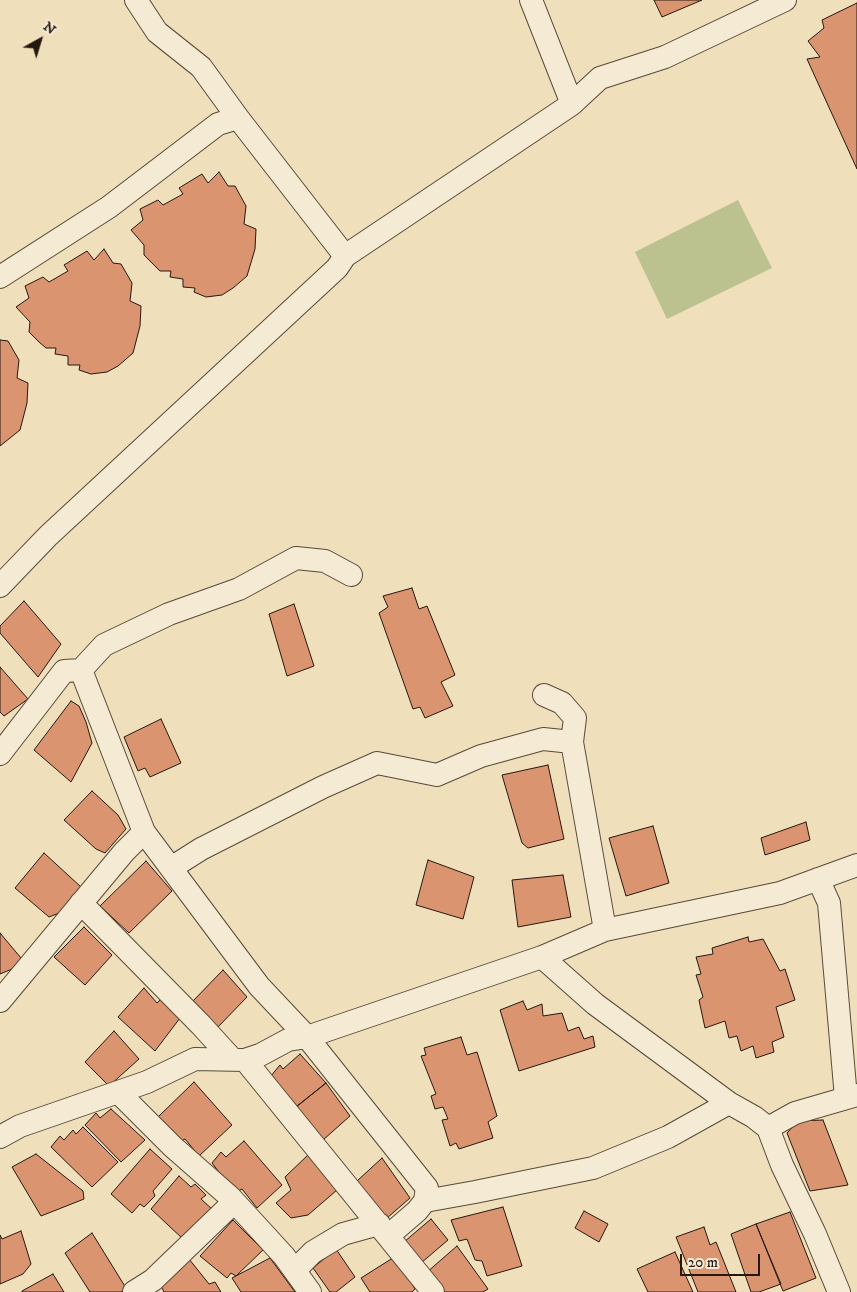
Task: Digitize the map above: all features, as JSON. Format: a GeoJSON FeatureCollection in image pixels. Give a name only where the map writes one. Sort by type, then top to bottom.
{"type":"FeatureCollection","features":[{"type":"Feature","properties":{"kind":"street"},"geometry":{"type":"LineString","coordinates":[[136,0],[157,32],[201,67],[345,256]]}},
{"type":"Feature","properties":{"kind":"street"},"geometry":{"type":"LineString","coordinates":[[531,0],[572,104]]}},
{"type":"Feature","properties":{"kind":"street"},"geometry":{"type":"LineString","coordinates":[[0,586],[48,536],[337,268],[345,256],[572,104],[600,78],[665,57],[785,0]]}},
{"type":"Feature","properties":{"kind":"street"},"geometry":{"type":"LineString","coordinates":[[0,277],[109,207],[218,124],[238,118]]}},
{"type":"Feature","properties":{"kind":"street"},"geometry":{"type":"LineString","coordinates":[[0,754],[64,672],[81,670],[104,644],[169,614],[240,589],[296,558],[325,561],[351,575]]}},
{"type":"Feature","properties":{"kind":"street"},"geometry":{"type":"LineString","coordinates":[[81,670],[144,832],[260,986],[307,1038],[427,1188],[425,1201],[417,1211],[383,1230],[343,1234],[313,1252],[295,1270]]}},
{"type":"Feature","properties":{"kind":"street"},"geometry":{"type":"LineString","coordinates":[[544,695],[562,703],[575,718],[572,742],[605,930]]}},
{"type":"Feature","properties":{"kind":"street"},"geometry":{"type":"LineString","coordinates":[[171,868],[201,849],[254,822],[324,787],[378,764],[437,775],[481,756],[543,739],[572,742]]}},
{"type":"Feature","properties":{"kind":"street"},"geometry":{"type":"LineString","coordinates":[[0,1001],[124,852],[144,832]]}},
{"type":"Feature","properties":{"kind":"street"},"geometry":{"type":"LineString","coordinates":[[0,1137],[20,1126],[147,1082],[195,1059],[238,1059],[260,1055],[288,1040],[307,1038],[542,957],[605,930],[780,893],[857,865]]}},
{"type":"Feature","properties":{"kind":"street"},"geometry":{"type":"LineString","coordinates":[[768,1128],[794,1113],[852,1097],[829,903],[818,879]]}},
{"type":"Feature","properties":{"kind":"street"},"geometry":{"type":"LineString","coordinates":[[81,903],[238,1059],[433,1292]]}},
{"type":"Feature","properties":{"kind":"street"},"geometry":{"type":"LineString","coordinates":[[542,957],[595,1004],[729,1103],[754,1117],[768,1128],[782,1165],[815,1234],[839,1292]]}},
{"type":"Feature","properties":{"kind":"street"},"geometry":{"type":"LineString","coordinates":[[118,1092],[172,1146],[234,1202],[284,1256],[310,1292]]}},
{"type":"Feature","properties":{"kind":"street"},"geometry":{"type":"LineString","coordinates":[[425,1201],[593,1168],[668,1137],[729,1103]]}},
{"type":"Feature","properties":{"kind":"street"},"geometry":{"type":"LineString","coordinates":[[134,1292],[153,1280],[234,1202]]}},
{"type":"Feature","properties":{"kind":"green space"},"geometry":{"type":"Polygon","coordinates":[[[738,200],[772,268],[667,319],[635,252],[738,200]]]}},
{"type":"Feature","properties":{"kind":"building"},"geometry":{"type":"Polygon","coordinates":[[[654,0],[702,0],[662,17],[654,0]]]}},
{"type":"Feature","properties":{"kind":"building"},"geometry":{"type":"Polygon","coordinates":[[[857,3],[857,169],[807,59],[820,57],[808,41],[824,28],[822,20],[857,3]]]}},
{"type":"Feature","properties":{"kind":"building"},"geometry":{"type":"Polygon","coordinates":[[[219,172],[228,186],[235,186],[246,206],[244,224],[256,229],[255,249],[247,276],[222,295],[206,297],[194,292],[195,288],[183,287],[183,279],[170,277],[171,271],[160,271],[144,255],[144,245],[131,230],[143,220],[140,209],[158,200],[163,205],[183,194],[179,188],[202,174],[208,183],[219,172]]]}},
{"type":"Feature","properties":{"kind":"building"},"geometry":{"type":"Polygon","coordinates":[[[104,249],[113,263],[121,264],[132,283],[130,301],[141,306],[140,326],[133,353],[118,366],[107,372],[91,374],[79,370],[80,365],[68,365],[68,356],[55,354],[56,348],[46,348],[39,342],[29,332],[30,322],[16,307],[29,298],[25,286],[43,277],[49,282],[68,271],[64,265],[87,251],[94,260],[104,249]]]}},
{"type":"Feature","properties":{"kind":"building"},"geometry":{"type":"Polygon","coordinates":[[[0,340],[8,341],[19,360],[17,378],[28,383],[27,403],[20,430],[0,446],[0,340]]]}},
{"type":"Feature","properties":{"kind":"building"},"geometry":{"type":"Polygon","coordinates":[[[412,588],[419,609],[427,606],[455,675],[441,682],[453,706],[425,718],[420,707],[413,709],[379,613],[388,607],[383,596],[412,588]]]}},
{"type":"Feature","properties":{"kind":"building"},"geometry":{"type":"Polygon","coordinates":[[[24,601],[61,644],[38,677],[0,633],[0,626],[24,601]]]}},
{"type":"Feature","properties":{"kind":"building"},"geometry":{"type":"Polygon","coordinates":[[[294,604],[314,666],[287,676],[269,614],[294,604]]]}},
{"type":"Feature","properties":{"kind":"building"},"geometry":{"type":"Polygon","coordinates":[[[0,667],[28,699],[4,716],[0,712],[0,667]]]}},
{"type":"Feature","properties":{"kind":"building"},"geometry":{"type":"Polygon","coordinates":[[[71,701],[79,706],[92,743],[71,782],[34,750],[71,701]]]}},
{"type":"Feature","properties":{"kind":"building"},"geometry":{"type":"Polygon","coordinates":[[[161,719],[181,763],[150,777],[145,768],[138,771],[124,737],[161,719]]]}},
{"type":"Feature","properties":{"kind":"building"},"geometry":{"type":"Polygon","coordinates":[[[548,765],[564,839],[528,848],[522,843],[502,775],[548,765]]]}},
{"type":"Feature","properties":{"kind":"building"},"geometry":{"type":"Polygon","coordinates":[[[92,791],[118,815],[126,829],[105,853],[96,849],[64,820],[92,791]]]}},
{"type":"Feature","properties":{"kind":"building"},"geometry":{"type":"Polygon","coordinates":[[[806,822],[810,840],[765,855],[761,838],[806,822]]]}},
{"type":"Feature","properties":{"kind":"building"},"geometry":{"type":"Polygon","coordinates":[[[653,826],[669,883],[626,896],[609,838],[653,826]]]}},
{"type":"Feature","properties":{"kind":"building"},"geometry":{"type":"Polygon","coordinates":[[[44,853],[81,887],[59,913],[49,917],[15,888],[44,853]]]}},
{"type":"Feature","properties":{"kind":"building"},"geometry":{"type":"Polygon","coordinates":[[[428,860],[474,877],[463,919],[416,905],[428,860]]]}},
{"type":"Feature","properties":{"kind":"building"},"geometry":{"type":"Polygon","coordinates":[[[146,861],[172,891],[129,933],[100,906],[146,861]]]}},
{"type":"Feature","properties":{"kind":"building"},"geometry":{"type":"Polygon","coordinates":[[[563,875],[571,917],[518,927],[512,880],[563,875]]]}},
{"type":"Feature","properties":{"kind":"building"},"geometry":{"type":"Polygon","coordinates":[[[84,927],[112,955],[85,985],[54,957],[84,927]]]}},
{"type":"Feature","properties":{"kind":"building"},"geometry":{"type":"Polygon","coordinates":[[[0,933],[21,958],[12,969],[0,974],[0,933]]]}},
{"type":"Feature","properties":{"kind":"building"},"geometry":{"type":"Polygon","coordinates":[[[748,937],[749,942],[763,939],[780,971],[785,969],[795,1000],[776,1007],[784,1037],[772,1042],[774,1052],[756,1058],[753,1046],[741,1051],[737,1036],[729,1038],[725,1021],[705,1028],[699,1000],[703,997],[696,975],[701,974],[696,957],[713,954],[712,948],[748,937]]]}},
{"type":"Feature","properties":{"kind":"building"},"geometry":{"type":"Polygon","coordinates":[[[223,970],[247,997],[216,1029],[192,1002],[223,970]]]}},
{"type":"Feature","properties":{"kind":"building"},"geometry":{"type":"Polygon","coordinates":[[[144,988],[157,1003],[162,998],[180,1018],[155,1051],[118,1017],[144,988]]]}},
{"type":"Feature","properties":{"kind":"building"},"geometry":{"type":"Polygon","coordinates":[[[523,1001],[527,1010],[542,1004],[543,1016],[562,1013],[568,1031],[579,1027],[584,1039],[593,1036],[595,1047],[519,1071],[500,1010],[523,1001]]]}},
{"type":"Feature","properties":{"kind":"building"},"geometry":{"type":"Polygon","coordinates":[[[114,1031],[139,1059],[109,1086],[85,1062],[114,1031]]]}},
{"type":"Feature","properties":{"kind":"building"},"geometry":{"type":"Polygon","coordinates":[[[461,1037],[467,1055],[477,1052],[497,1116],[488,1122],[493,1138],[459,1149],[456,1143],[450,1146],[442,1120],[448,1119],[443,1107],[435,1109],[431,1096],[436,1094],[421,1056],[426,1055],[424,1048],[461,1037]]]}},
{"type":"Feature","properties":{"kind":"building"},"geometry":{"type":"Polygon","coordinates":[[[300,1054],[326,1083],[297,1106],[270,1077],[280,1065],[283,1069],[300,1054]]]}},
{"type":"Feature","properties":{"kind":"building"},"geometry":{"type":"Polygon","coordinates":[[[194,1082],[232,1125],[199,1156],[185,1139],[179,1142],[157,1118],[194,1082]]]}},
{"type":"Feature","properties":{"kind":"building"},"geometry":{"type":"Polygon","coordinates":[[[326,1083],[350,1116],[323,1140],[295,1108],[326,1083]]]}},
{"type":"Feature","properties":{"kind":"building"},"geometry":{"type":"Polygon","coordinates":[[[111,1109],[145,1140],[121,1162],[85,1125],[96,1113],[100,1118],[111,1109]]]}},
{"type":"Feature","properties":{"kind":"building"},"geometry":{"type":"Polygon","coordinates":[[[823,1120],[848,1185],[810,1191],[787,1133],[798,1121],[823,1120]]]}},
{"type":"Feature","properties":{"kind":"building"},"geometry":{"type":"Polygon","coordinates":[[[83,1127],[118,1162],[92,1187],[51,1147],[60,1136],[64,1140],[73,1130],[76,1134],[83,1127]]]}},
{"type":"Feature","properties":{"kind":"building"},"geometry":{"type":"Polygon","coordinates":[[[244,1141],[282,1185],[257,1208],[242,1189],[235,1193],[212,1163],[221,1152],[226,1157],[244,1141]]]}},
{"type":"Feature","properties":{"kind":"building"},"geometry":{"type":"Polygon","coordinates":[[[150,1149],[172,1169],[153,1191],[155,1196],[144,1207],[140,1204],[132,1213],[111,1194],[150,1149]]]}},
{"type":"Feature","properties":{"kind":"building"},"geometry":{"type":"Polygon","coordinates":[[[36,1154],[83,1191],[84,1199],[41,1216],[12,1167],[36,1154]]]}},
{"type":"Feature","properties":{"kind":"building"},"geometry":{"type":"Polygon","coordinates":[[[309,1154],[337,1190],[308,1215],[291,1218],[276,1203],[291,1190],[285,1177],[309,1154]]]}},
{"type":"Feature","properties":{"kind":"building"},"geometry":{"type":"Polygon","coordinates":[[[382,1158],[410,1198],[387,1218],[357,1181],[382,1158]]]}},
{"type":"Feature","properties":{"kind":"building"},"geometry":{"type":"Polygon","coordinates":[[[179,1176],[191,1187],[195,1184],[206,1195],[201,1199],[213,1210],[184,1240],[151,1209],[179,1176]]]}},
{"type":"Feature","properties":{"kind":"building"},"geometry":{"type":"Polygon","coordinates":[[[503,1207],[522,1266],[487,1276],[482,1261],[475,1260],[467,1239],[459,1241],[451,1220],[503,1207]]]}},
{"type":"Feature","properties":{"kind":"building"},"geometry":{"type":"Polygon","coordinates":[[[584,1211],[608,1224],[599,1242],[575,1228],[584,1211]]]}},
{"type":"Feature","properties":{"kind":"building"},"geometry":{"type":"Polygon","coordinates":[[[790,1212],[816,1278],[783,1291],[756,1224],[790,1212]]]}},
{"type":"Feature","properties":{"kind":"building"},"geometry":{"type":"Polygon","coordinates":[[[431,1219],[448,1240],[421,1263],[404,1242],[431,1219]]]}},
{"type":"Feature","properties":{"kind":"building"},"geometry":{"type":"Polygon","coordinates":[[[233,1220],[263,1250],[236,1276],[231,1273],[227,1278],[200,1256],[233,1220]]]}},
{"type":"Feature","properties":{"kind":"building"},"geometry":{"type":"Polygon","coordinates":[[[756,1224],[781,1284],[759,1292],[751,1292],[731,1234],[756,1224]]]}},
{"type":"Feature","properties":{"kind":"building"},"geometry":{"type":"Polygon","coordinates":[[[704,1227],[710,1245],[716,1242],[736,1292],[698,1292],[676,1237],[704,1227]]]}},
{"type":"Feature","properties":{"kind":"building"},"geometry":{"type":"Polygon","coordinates":[[[21,1231],[31,1264],[23,1274],[0,1284],[0,1235],[2,1239],[21,1231]]]}},
{"type":"Feature","properties":{"kind":"building"},"geometry":{"type":"Polygon","coordinates":[[[92,1233],[126,1288],[121,1292],[90,1292],[65,1253],[92,1233]]]}},
{"type":"Feature","properties":{"kind":"building"},"geometry":{"type":"Polygon","coordinates":[[[457,1246],[488,1289],[483,1292],[441,1292],[426,1273],[457,1246]]]}},
{"type":"Feature","properties":{"kind":"building"},"geometry":{"type":"Polygon","coordinates":[[[336,1249],[355,1277],[336,1292],[330,1292],[313,1268],[336,1249]]]}},
{"type":"Feature","properties":{"kind":"building"},"geometry":{"type":"Polygon","coordinates":[[[675,1252],[693,1292],[648,1292],[637,1269],[675,1252]]]}},
{"type":"Feature","properties":{"kind":"building"},"geometry":{"type":"Polygon","coordinates":[[[396,1256],[415,1289],[412,1292],[370,1292],[361,1278],[396,1256]]]}},
{"type":"Feature","properties":{"kind":"building"},"geometry":{"type":"Polygon","coordinates":[[[270,1258],[295,1292],[241,1292],[232,1278],[270,1258]]]}},
{"type":"Feature","properties":{"kind":"building"},"geometry":{"type":"Polygon","coordinates":[[[189,1259],[209,1284],[215,1282],[221,1292],[164,1292],[161,1286],[189,1259]]]}},
{"type":"Feature","properties":{"kind":"building"},"geometry":{"type":"Polygon","coordinates":[[[53,1274],[64,1292],[22,1292],[22,1291],[53,1274]]]}}]}
